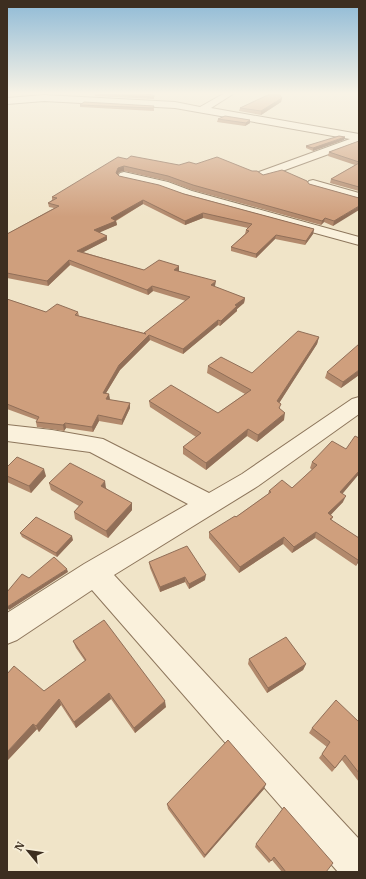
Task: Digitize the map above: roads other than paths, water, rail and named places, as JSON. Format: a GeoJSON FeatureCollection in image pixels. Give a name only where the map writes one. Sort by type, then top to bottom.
{"type":"FeatureCollection","features":[{"type":"Feature","properties":{"kind":"street"},"geometry":{"type":"LineString","coordinates":[[342,135],[359,138]]}},
{"type":"Feature","properties":{"kind":"street"},"geometry":{"type":"LineString","coordinates":[[263,174],[359,138]]}},
{"type":"Feature","properties":{"kind":"street"},"geometry":{"type":"LineString","coordinates":[[124,176],[164,185],[188,194],[359,241]]}},
{"type":"Feature","properties":{"kind":"street"},"geometry":{"type":"LineString","coordinates":[[313,184],[359,196]]}},
{"type":"Feature","properties":{"kind":"street"},"geometry":{"type":"LineString","coordinates":[[7,630],[94,574],[250,480],[359,404]]}},
{"type":"Feature","properties":{"kind":"street"},"geometry":{"type":"LineString","coordinates":[[7,433],[95,445],[209,504]]}},
{"type":"Feature","properties":{"kind":"street"},"geometry":{"type":"LineString","coordinates":[[94,574],[359,867]]}}]}
